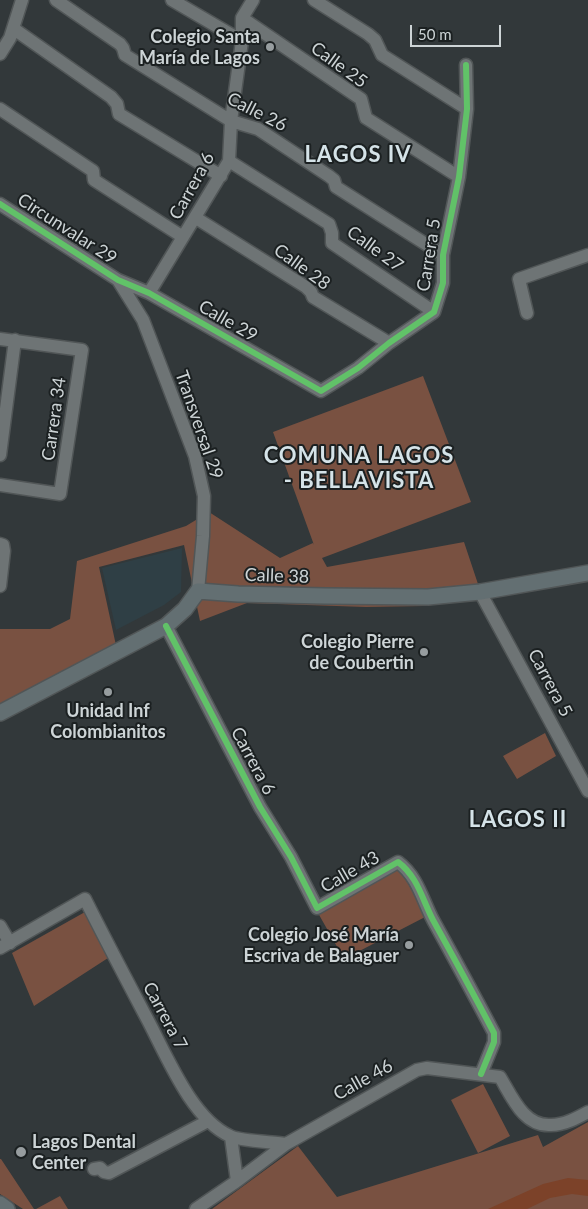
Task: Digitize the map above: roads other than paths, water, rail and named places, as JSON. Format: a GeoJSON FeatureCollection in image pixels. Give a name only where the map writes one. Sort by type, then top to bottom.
{"type":"FeatureCollection","features":[{"type":"Feature","properties":{"kind":"main road","name":"Calle 38"},"geometry":{"type":"LineString","coordinates":[[198,591],[238,594],[428,596],[480,592],[588,573]]}},
{"type":"Feature","properties":{"kind":"main road"},"geometry":{"type":"LineString","coordinates":[[0,714],[166,626],[185,609],[198,591]]}},
{"type":"Feature","properties":{"kind":"main road"},"geometry":{"type":"LineString","coordinates":[[0,1204],[7,1209]]}},
{"type":"Feature","properties":{"kind":"street"},"geometry":{"type":"LineString","coordinates":[[0,54],[10,38],[22,0]]}},
{"type":"Feature","properties":{"kind":"street","name":"Calle 26"},"geometry":{"type":"LineString","coordinates":[[56,0],[120,44],[124,48],[125,55],[231,121],[258,129],[329,176],[334,180],[336,187],[443,254]]}},
{"type":"Feature","properties":{"kind":"street"},"geometry":{"type":"LineString","coordinates":[[172,0],[242,41]]}},
{"type":"Feature","properties":{"kind":"street"},"geometry":{"type":"LineString","coordinates":[[242,18],[253,0]]}},
{"type":"Feature","properties":{"kind":"street"},"geometry":{"type":"LineString","coordinates":[[314,0],[368,34],[375,40],[382,55],[467,109]]}},
{"type":"Feature","properties":{"kind":"street","name":"Carrera 6"},"geometry":{"type":"LineString","coordinates":[[149,293],[229,162],[231,121],[242,41],[242,18]]}},
{"type":"Feature","properties":{"kind":"street","name":"Calle 25"},"geometry":{"type":"LineString","coordinates":[[242,18],[361,99],[366,118],[459,177]]}},
{"type":"Feature","properties":{"kind":"street"},"geometry":{"type":"LineString","coordinates":[[14,28],[111,96],[117,104],[119,114],[221,176]]}},
{"type":"Feature","properties":{"kind":"street","name":"Carrera 5"},"geometry":{"type":"LineString","coordinates":[[321,391],[358,368],[389,343],[434,312],[443,283],[443,254],[459,177],[467,109],[466,65]]}},
{"type":"Feature","properties":{"kind":"street"},"geometry":{"type":"LineString","coordinates":[[0,108],[93,171],[94,180],[183,237]]}},
{"type":"Feature","properties":{"kind":"street","name":"Calle 27"},"geometry":{"type":"LineString","coordinates":[[229,162],[329,224],[332,233],[332,243],[434,312]]}},
{"type":"Feature","properties":{"kind":"street","name":"Circunvalar 29"},"geometry":{"type":"LineString","coordinates":[[0,204],[118,280]]}},
{"type":"Feature","properties":{"kind":"street","name":"Calle 28"},"geometry":{"type":"LineString","coordinates":[[196,218],[306,287],[311,292],[313,298],[389,343]]}},
{"type":"Feature","properties":{"kind":"street"},"geometry":{"type":"LineString","coordinates":[[527,313],[519,279],[588,255]]}},
{"type":"Feature","properties":{"kind":"street","name":"Calle 29"},"geometry":{"type":"LineString","coordinates":[[118,280],[149,293],[321,391]]}},
{"type":"Feature","properties":{"kind":"street","name":"Transversal 29"},"geometry":{"type":"LineString","coordinates":[[118,280],[143,320],[195,456],[204,496],[203,536],[198,591]]}},
{"type":"Feature","properties":{"kind":"street"},"geometry":{"type":"LineString","coordinates":[[0,339],[15,340],[0,455]]}},
{"type":"Feature","properties":{"kind":"street","name":"Carrera 34"},"geometry":{"type":"LineString","coordinates":[[0,485],[60,494],[82,350],[15,340]]}},
{"type":"Feature","properties":{"kind":"street"},"geometry":{"type":"LineString","coordinates":[[0,586],[4,550],[1,544]]}},
{"type":"Feature","properties":{"kind":"street","name":"Carrera 5"},"geometry":{"type":"LineString","coordinates":[[480,592],[588,791]]}},
{"type":"Feature","properties":{"kind":"street","name":"Carrera 6"},"geometry":{"type":"LineString","coordinates":[[166,626],[260,807],[291,857],[317,908]]}},
{"type":"Feature","properties":{"kind":"street","name":"Calle 43"},"geometry":{"type":"LineString","coordinates":[[317,908],[398,862],[408,870],[494,1033],[494,1042],[481,1074]]}},
{"type":"Feature","properties":{"kind":"street","name":"Carrera 7"},"geometry":{"type":"LineString","coordinates":[[5,946],[84,899],[193,1103],[208,1121],[231,1137],[286,1144]]}},
{"type":"Feature","properties":{"kind":"street"},"geometry":{"type":"LineString","coordinates":[[0,926],[5,946]]}},
{"type":"Feature","properties":{"kind":"street","name":"Calle 46"},"geometry":{"type":"LineString","coordinates":[[196,1209],[286,1144],[417,1070],[427,1068],[500,1077],[519,1110],[524,1115],[551,1126],[566,1122],[588,1112]]}},
{"type":"Feature","properties":{"kind":"street"},"geometry":{"type":"LineString","coordinates":[[94,1169],[100,1168],[104,1172],[109,1173],[208,1121]]}},
{"type":"Feature","properties":{"kind":"street"},"geometry":{"type":"LineString","coordinates":[[231,1137],[237,1181]]}},
{"type":"Feature","properties":{"kind":"place","name":"Colegio Santa María de Lagos"},"geometry":{"type":"Point","coordinates":[270,47]}},
{"type":"Feature","properties":{"kind":"place","name":"Colegio Pierre de Coubertin"},"geometry":{"type":"Point","coordinates":[424,652]}},
{"type":"Feature","properties":{"kind":"place","name":"Unidad Inf Colombianitos"},"geometry":{"type":"Point","coordinates":[108,692]}},
{"type":"Feature","properties":{"kind":"place","name":"Colegio José María Escriva de Balaguer"},"geometry":{"type":"Point","coordinates":[409,945]}},
{"type":"Feature","properties":{"kind":"place","name":"Lagos Dental Center"},"geometry":{"type":"Point","coordinates":[21,1152]}},
{"type":"Feature","properties":{"kind":"district","name":"LAGOS IV"},"geometry":{"type":"Point","coordinates":[358,155]}},
{"type":"Feature","properties":{"kind":"district","name":"COMUNA LAGOS - BELLAVISTA"},"geometry":{"type":"Point","coordinates":[359,468]}},
{"type":"Feature","properties":{"kind":"district","name":"LAGOS II"},"geometry":{"type":"Point","coordinates":[518,820]}}]}
